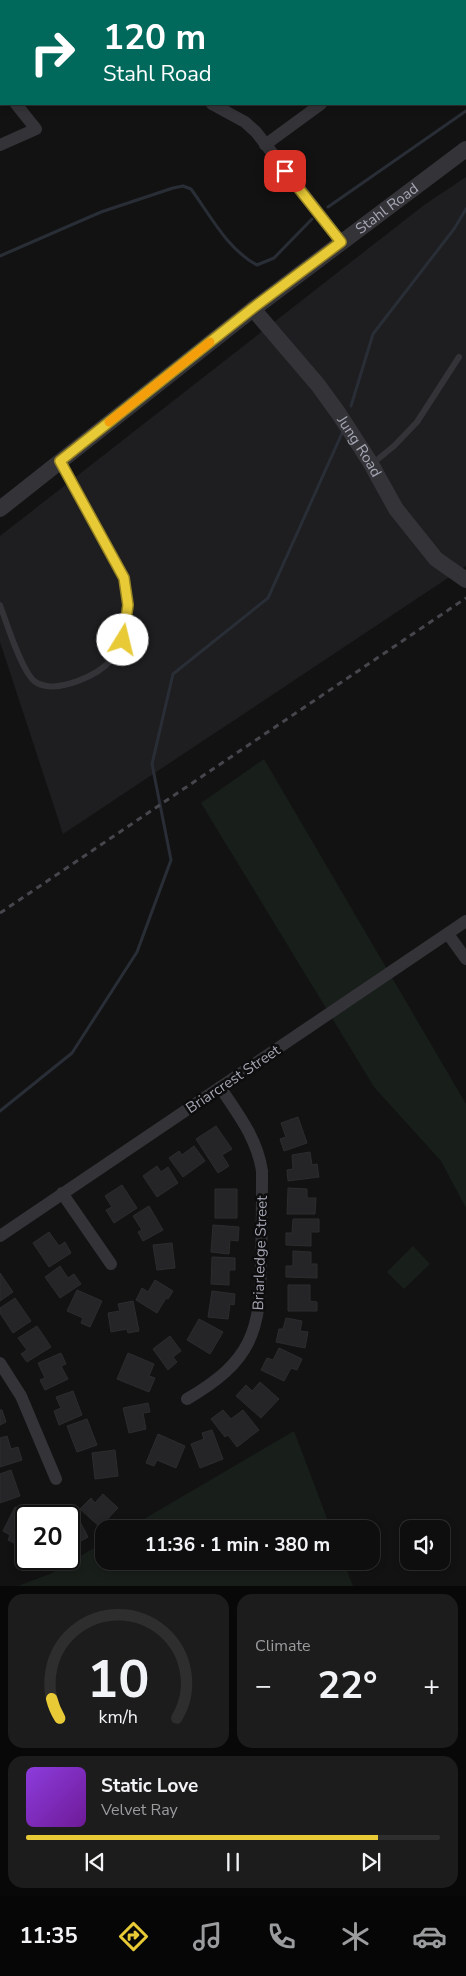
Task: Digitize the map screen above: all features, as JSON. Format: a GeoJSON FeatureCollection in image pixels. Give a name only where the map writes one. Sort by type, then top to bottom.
{"type":"FeatureCollection","features":[{"type":"Feature","properties":{"kind":"street"},"geometry":{"type":"LineString","coordinates":[[0,145],[36,129],[17,105]]}},
{"type":"Feature","properties":{"kind":"street"},"geometry":{"type":"LineString","coordinates":[[214,105],[245,122],[341,242]]}},
{"type":"Feature","properties":{"kind":"street"},"geometry":{"type":"LineString","coordinates":[[265,145],[319,105]]}},
{"type":"Feature","properties":{"kind":"street","name":"Stahl Road"},"geometry":{"type":"LineString","coordinates":[[0,509],[253,308],[466,149]]}},
{"type":"Feature","properties":{"kind":"street","name":"Jung Road"},"geometry":{"type":"LineString","coordinates":[[253,308],[318,385],[339,414],[396,510],[436,559],[466,580]]}},
{"type":"Feature","properties":{"kind":"street","name":"Briarcrest Street"},"geometry":{"type":"LineString","coordinates":[[0,1236],[466,921]]}},
{"type":"Feature","properties":{"kind":"street"},"geometry":{"type":"LineString","coordinates":[[448,934],[466,959]]}},
{"type":"Feature","properties":{"kind":"street","name":"Briarledge Street"},"geometry":{"type":"LineString","coordinates":[[186,1399],[222,1376],[239,1358],[256,1326],[261,1302],[260,1160],[254,1140],[247,1127],[220,1087]]}},
{"type":"Feature","properties":{"kind":"street"},"geometry":{"type":"LineString","coordinates":[[62,1193],[111,1264]]}},
{"type":"Feature","properties":{"kind":"street"},"geometry":{"type":"LineString","coordinates":[[0,1363],[21,1396],[56,1479]]}},
{"type":"Feature","properties":{"kind":"lane"},"geometry":{"type":"LineString","coordinates":[[371,465],[394,446],[417,422],[459,357]]}},
{"type":"Feature","properties":{"kind":"lane"},"geometry":{"type":"LineString","coordinates":[[0,605],[26,672],[36,683],[55,686],[73,683],[96,672],[112,658],[123,640],[128,605],[124,578],[60,461]]}},
{"type":"Feature","properties":{"kind":"shaded area"},"geometry":{"type":"Polygon","coordinates":[[[466,177],[466,566],[63,834],[0,642],[0,536],[424,205],[466,177]]]}},
{"type":"Feature","properties":{"kind":"shaded area"},"geometry":{"type":"Polygon","coordinates":[[[264,759],[466,1104],[466,1208],[441,1161],[374,1087],[201,803],[264,759]]]}},
{"type":"Feature","properties":{"kind":"shaded area"},"geometry":{"type":"Polygon","coordinates":[[[413,1246],[430,1264],[404,1289],[387,1272],[413,1246]]]}},
{"type":"Feature","properties":{"kind":"shaded area"},"geometry":{"type":"Polygon","coordinates":[[[294,1431],[328,1520],[142,1520],[294,1431]]]}},
{"type":"Feature","properties":{"kind":"shaded area"},"geometry":{"type":"Polygon","coordinates":[[[95,1547],[95,1570],[347,1570],[353,1586],[18,1586],[57,1570],[80,1570],[80,1556],[95,1547]]]}},
{"type":"Feature","properties":{"kind":"building"},"geometry":{"type":"Polygon","coordinates":[[[298,1117],[307,1143],[284,1151],[280,1139],[286,1137],[281,1123],[298,1117]]]}},
{"type":"Feature","properties":{"kind":"building"},"geometry":{"type":"Polygon","coordinates":[[[216,1126],[232,1149],[222,1155],[229,1166],[218,1173],[196,1139],[216,1126]]]}},
{"type":"Feature","properties":{"kind":"building"},"geometry":{"type":"Polygon","coordinates":[[[194,1146],[205,1161],[183,1177],[169,1158],[179,1151],[182,1155],[194,1146]]]}},
{"type":"Feature","properties":{"kind":"building"},"geometry":{"type":"Polygon","coordinates":[[[310,1152],[312,1165],[317,1164],[319,1177],[288,1181],[287,1170],[293,1169],[292,1155],[310,1152]]]}},
{"type":"Feature","properties":{"kind":"building"},"geometry":{"type":"Polygon","coordinates":[[[157,1166],[161,1172],[168,1167],[178,1183],[157,1197],[143,1176],[157,1166]]]}},
{"type":"Feature","properties":{"kind":"building"},"geometry":{"type":"Polygon","coordinates":[[[122,1185],[137,1208],[114,1223],[106,1210],[112,1207],[105,1196],[122,1185]]]}},
{"type":"Feature","properties":{"kind":"building"},"geometry":{"type":"Polygon","coordinates":[[[288,1188],[307,1189],[307,1198],[316,1198],[315,1214],[287,1214],[288,1188]]]}},
{"type":"Feature","properties":{"kind":"building"},"geometry":{"type":"Polygon","coordinates":[[[215,1189],[237,1189],[237,1218],[215,1218],[215,1189]]]}},
{"type":"Feature","properties":{"kind":"building"},"geometry":{"type":"Polygon","coordinates":[[[149,1206],[163,1230],[143,1241],[138,1232],[142,1230],[133,1216],[149,1206]]]}},
{"type":"Feature","properties":{"kind":"building"},"geometry":{"type":"Polygon","coordinates":[[[293,1219],[319,1219],[319,1232],[311,1232],[311,1246],[286,1245],[286,1233],[292,1233],[293,1219]]]}},
{"type":"Feature","properties":{"kind":"building"},"geometry":{"type":"Polygon","coordinates":[[[213,1225],[239,1227],[238,1241],[230,1240],[229,1254],[211,1252],[213,1225]]]}},
{"type":"Feature","properties":{"kind":"building"},"geometry":{"type":"Polygon","coordinates":[[[49,1232],[59,1246],[65,1242],[71,1253],[49,1267],[33,1243],[49,1232]]]}},
{"type":"Feature","properties":{"kind":"building"},"geometry":{"type":"Polygon","coordinates":[[[172,1243],[175,1268],[157,1270],[153,1245],[172,1243]]]}},
{"type":"Feature","properties":{"kind":"building"},"geometry":{"type":"Polygon","coordinates":[[[293,1251],[311,1252],[311,1264],[317,1264],[317,1278],[286,1277],[286,1266],[293,1266],[293,1251]]]}},
{"type":"Feature","properties":{"kind":"building"},"geometry":{"type":"Polygon","coordinates":[[[212,1257],[235,1258],[235,1270],[229,1270],[229,1285],[211,1284],[212,1257]]]}},
{"type":"Feature","properties":{"kind":"building"},"geometry":{"type":"Polygon","coordinates":[[[60,1266],[68,1278],[74,1274],[81,1284],[60,1298],[45,1277],[60,1266]]]}},
{"type":"Feature","properties":{"kind":"building"},"geometry":{"type":"Polygon","coordinates":[[[0,1273],[13,1292],[0,1301],[0,1273]]]}},
{"type":"Feature","properties":{"kind":"building"},"geometry":{"type":"Polygon","coordinates":[[[155,1280],[173,1291],[168,1299],[166,1298],[157,1313],[136,1300],[142,1288],[148,1292],[155,1280]]]}},
{"type":"Feature","properties":{"kind":"building"},"geometry":{"type":"Polygon","coordinates":[[[288,1285],[310,1285],[310,1301],[317,1302],[317,1311],[288,1311],[288,1285]]]}},
{"type":"Feature","properties":{"kind":"building"},"geometry":{"type":"Polygon","coordinates":[[[77,1290],[102,1301],[90,1327],[81,1323],[83,1318],[67,1311],[77,1290]]]}},
{"type":"Feature","properties":{"kind":"building"},"geometry":{"type":"Polygon","coordinates":[[[212,1291],[235,1294],[234,1305],[230,1304],[228,1319],[208,1317],[212,1291]]]}},
{"type":"Feature","properties":{"kind":"building"},"geometry":{"type":"Polygon","coordinates":[[[15,1298],[31,1321],[13,1333],[0,1313],[0,1308],[15,1298]]]}},
{"type":"Feature","properties":{"kind":"building"},"geometry":{"type":"Polygon","coordinates":[[[133,1301],[139,1331],[128,1333],[127,1329],[111,1332],[108,1313],[120,1311],[118,1304],[133,1301]]]}},
{"type":"Feature","properties":{"kind":"building"},"geometry":{"type":"Polygon","coordinates":[[[286,1318],[302,1321],[300,1331],[308,1332],[305,1348],[276,1342],[279,1329],[283,1329],[286,1318]]]}},
{"type":"Feature","properties":{"kind":"building"},"geometry":{"type":"Polygon","coordinates":[[[199,1319],[223,1332],[210,1354],[187,1340],[199,1319]]]}},
{"type":"Feature","properties":{"kind":"building"},"geometry":{"type":"Polygon","coordinates":[[[37,1326],[51,1347],[27,1362],[21,1354],[27,1350],[18,1338],[37,1326]]]}},
{"type":"Feature","properties":{"kind":"building"},"geometry":{"type":"Polygon","coordinates":[[[170,1336],[181,1351],[173,1357],[177,1362],[168,1370],[153,1349],[170,1336]]]}},
{"type":"Feature","properties":{"kind":"building"},"geometry":{"type":"Polygon","coordinates":[[[279,1348],[302,1359],[297,1370],[291,1368],[284,1381],[261,1370],[267,1358],[273,1360],[279,1348]]]}},
{"type":"Feature","properties":{"kind":"building"},"geometry":{"type":"Polygon","coordinates":[[[61,1353],[66,1364],[61,1366],[68,1379],[45,1390],[40,1380],[45,1378],[38,1363],[61,1353]]]}},
{"type":"Feature","properties":{"kind":"building"},"geometry":{"type":"Polygon","coordinates":[[[128,1353],[154,1364],[149,1376],[155,1378],[149,1392],[117,1379],[128,1353]]]}},
{"type":"Feature","properties":{"kind":"building"},"geometry":{"type":"Polygon","coordinates":[[[260,1382],[279,1399],[261,1418],[236,1396],[246,1385],[252,1391],[260,1382]]]}},
{"type":"Feature","properties":{"kind":"building"},"geometry":{"type":"Polygon","coordinates":[[[73,1391],[82,1415],[59,1425],[54,1411],[61,1408],[56,1397],[73,1391]]]}},
{"type":"Feature","properties":{"kind":"building"},"geometry":{"type":"Polygon","coordinates":[[[148,1403],[150,1412],[143,1413],[146,1429],[129,1433],[123,1408],[148,1403]]]}},
{"type":"Feature","properties":{"kind":"building"},"geometry":{"type":"Polygon","coordinates":[[[0,1410],[2,1410],[6,1422],[0,1425],[0,1410]]]}},
{"type":"Feature","properties":{"kind":"building"},"geometry":{"type":"Polygon","coordinates":[[[223,1410],[231,1419],[243,1410],[259,1430],[237,1447],[228,1435],[225,1437],[211,1419],[223,1410]]]}},
{"type":"Feature","properties":{"kind":"building"},"geometry":{"type":"Polygon","coordinates":[[[87,1419],[97,1445],[77,1452],[67,1426],[87,1419]]]}},
{"type":"Feature","properties":{"kind":"building"},"geometry":{"type":"Polygon","coordinates":[[[212,1430],[223,1459],[200,1468],[191,1444],[204,1439],[202,1433],[212,1430]]]}},
{"type":"Feature","properties":{"kind":"building"},"geometry":{"type":"Polygon","coordinates":[[[158,1434],[185,1446],[176,1468],[157,1460],[154,1466],[146,1463],[158,1434]]]}},
{"type":"Feature","properties":{"kind":"building"},"geometry":{"type":"Polygon","coordinates":[[[7,1436],[11,1449],[18,1447],[22,1460],[0,1467],[0,1438],[7,1436]]]}},
{"type":"Feature","properties":{"kind":"building"},"geometry":{"type":"Polygon","coordinates":[[[115,1450],[118,1476],[95,1479],[92,1453],[115,1450]]]}},
{"type":"Feature","properties":{"kind":"building"},"geometry":{"type":"Polygon","coordinates":[[[11,1470],[20,1496],[0,1503],[0,1474],[11,1470]]]}},
{"type":"Feature","properties":{"kind":"building"},"geometry":{"type":"Polygon","coordinates":[[[103,1494],[118,1508],[107,1520],[95,1520],[95,1522],[80,1509],[91,1498],[95,1503],[103,1494]]]}},
{"type":"Feature","properties":{"kind":"building"},"geometry":{"type":"Polygon","coordinates":[[[15,1507],[15,1544],[8,1540],[10,1535],[3,1531],[15,1507]]]}},
{"type":"Feature","properties":{"kind":"building"},"geometry":{"type":"Polygon","coordinates":[[[80,1522],[88,1537],[80,1542],[80,1522]]]}},
{"type":"Feature","properties":{"kind":"waterway"},"geometry":{"type":"LineString","coordinates":[[328,207],[466,111]]}},
{"type":"Feature","properties":{"kind":"waterway"},"geometry":{"type":"LineString","coordinates":[[0,256],[101,212],[183,186],[191,189],[228,241],[257,265],[274,258],[312,219]]}},
{"type":"Feature","properties":{"kind":"waterway"},"geometry":{"type":"LineString","coordinates":[[351,406],[373,334],[454,229],[466,209]]}},
{"type":"Feature","properties":{"kind":"waterway"},"geometry":{"type":"LineString","coordinates":[[0,1111],[72,1053],[137,952],[171,860],[152,764],[173,674],[268,598],[343,431]]}},
{"type":"Feature","properties":{"kind":"railway"},"geometry":{"type":"LineString","coordinates":[[0,913],[466,598]]}},
{"type":"Feature","properties":{"kind":"slow traffic"},"geometry":{"type":"LineString","coordinates":[[109,422],[210,342]]}},
{"type":"Feature","properties":{"kind":"route"},"geometry":{"type":"LineString","coordinates":[[123,640],[128,605],[124,578],[60,461],[253,308],[341,242],[285,171]]}}]}
